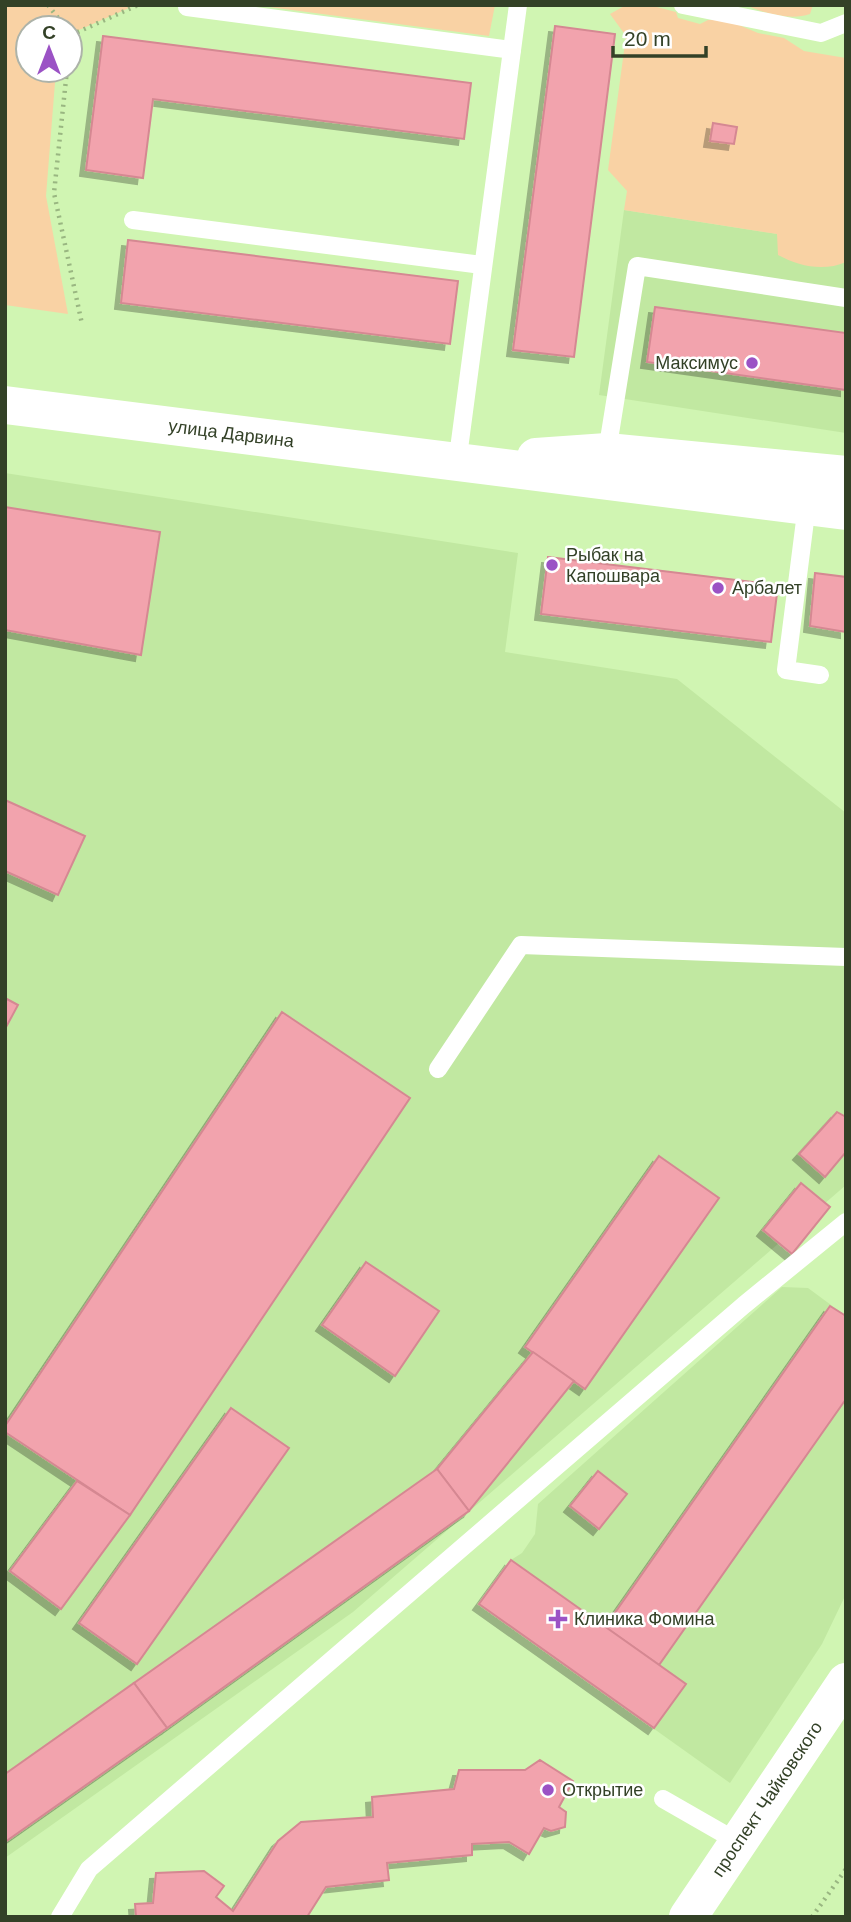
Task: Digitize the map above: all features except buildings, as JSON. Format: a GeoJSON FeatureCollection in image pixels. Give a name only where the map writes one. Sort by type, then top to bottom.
{"type":"FeatureCollection","features":[{"type":"Feature","properties":{"kind":"main road","name":"улица Дарвина"},"geometry":{"type":"LineString","coordinates":[[5,405],[846,511]]}},
{"type":"Feature","properties":{"kind":"main road","name":"улица Дарвина"},"geometry":{"type":"LineString","coordinates":[[457,464],[607,452],[846,475]]}},
{"type":"Feature","properties":{"kind":"main road","name":"проспект Чайковского"},"geometry":{"type":"LineString","coordinates":[[688,1917],[846,1682]]}},
{"type":"Feature","properties":{"kind":"lane"},"geometry":{"type":"LineString","coordinates":[[457,464],[518,5]]}},
{"type":"Feature","properties":{"kind":"lane"},"geometry":{"type":"LineString","coordinates":[[683,5],[821,33],[846,23]]}},
{"type":"Feature","properties":{"kind":"lane"},"geometry":{"type":"LineString","coordinates":[[187,7],[512,50]]}},
{"type":"Feature","properties":{"kind":"lane"},"geometry":{"type":"LineString","coordinates":[[134,220],[482,265]]}},
{"type":"Feature","properties":{"kind":"lane"},"geometry":{"type":"LineString","coordinates":[[607,452],[637,266],[846,298]]}},
{"type":"Feature","properties":{"kind":"lane"},"geometry":{"type":"LineString","coordinates":[[807,505],[786,670],[820,675]]}},
{"type":"Feature","properties":{"kind":"lane"},"geometry":{"type":"LineString","coordinates":[[438,1069],[522,945],[846,957]]}},
{"type":"Feature","properties":{"kind":"lane"},"geometry":{"type":"LineString","coordinates":[[60,1917],[89,1869],[744,1305],[846,1222]]}},
{"type":"Feature","properties":{"kind":"lane"},"geometry":{"type":"LineString","coordinates":[[663,1799],[738,1842]]}},
{"type":"Feature","properties":{"kind":"path"},"geometry":{"type":"LineString","coordinates":[[84,28],[138,5]]}},
{"type":"Feature","properties":{"kind":"path"},"geometry":{"type":"LineString","coordinates":[[66,84],[54,193],[82,324]]}},
{"type":"Feature","properties":{"kind":"path"},"geometry":{"type":"LineString","coordinates":[[812,1917],[846,1869]]}},
{"type":"Feature","properties":{"kind":"shaded area"},"geometry":{"type":"Polygon","coordinates":[[[5,5],[136,5],[84,28],[84,14],[14,14],[14,84],[55,84],[46,196],[68,314],[5,305],[5,5]]]}},
{"type":"Feature","properties":{"kind":"shaded area"},"geometry":{"type":"Polygon","coordinates":[[[254,5],[495,5],[489,36],[254,5]]]}},
{"type":"Feature","properties":{"kind":"shaded area"},"geometry":{"type":"Polygon","coordinates":[[[626,5],[649,5],[676,12],[678,18],[700,24],[708,20],[727,20],[758,33],[784,38],[804,51],[846,58],[846,262],[829,267],[803,265],[778,255],[777,234],[624,210],[627,191],[608,170],[626,36],[610,14],[626,5]]]}},
{"type":"Feature","properties":{"kind":"shaded area"},"geometry":{"type":"Polygon","coordinates":[[[745,5],[813,5],[810,14],[794,17],[745,5]]]}},
{"type":"Feature","properties":{"kind":"shaded area"},"geometry":{"type":"Polygon","coordinates":[[[846,110],[846,433],[599,395],[624,210],[822,241],[846,110]]]}},
{"type":"Feature","properties":{"kind":"shaded area"},"geometry":{"type":"Polygon","coordinates":[[[5,473],[518,553],[505,652],[677,679],[846,813],[846,1185],[353,1612],[5,1858],[5,473]]]}},
{"type":"Feature","properties":{"kind":"shaded area"},"geometry":{"type":"Polygon","coordinates":[[[782,1287],[808,1288],[846,1316],[846,1594],[822,1644],[730,1783],[479,1604],[511,1560],[522,1553],[535,1534],[538,1504],[782,1287]]]}},
{"type":"Feature","properties":{"kind":"place","name":"Максимус"},"geometry":{"type":"Point","coordinates":[752,363]}},
{"type":"Feature","properties":{"kind":"place","name":"Рыбак на Капошвара"},"geometry":{"type":"Point","coordinates":[552,565]}},
{"type":"Feature","properties":{"kind":"place","name":"Арбалет"},"geometry":{"type":"Point","coordinates":[718,588]}},
{"type":"Feature","properties":{"kind":"place","name":"Клиника Фомина"},"geometry":{"type":"Point","coordinates":[558,1619]}},
{"type":"Feature","properties":{"kind":"place","name":"Открытие"},"geometry":{"type":"Point","coordinates":[548,1790]}}]}
